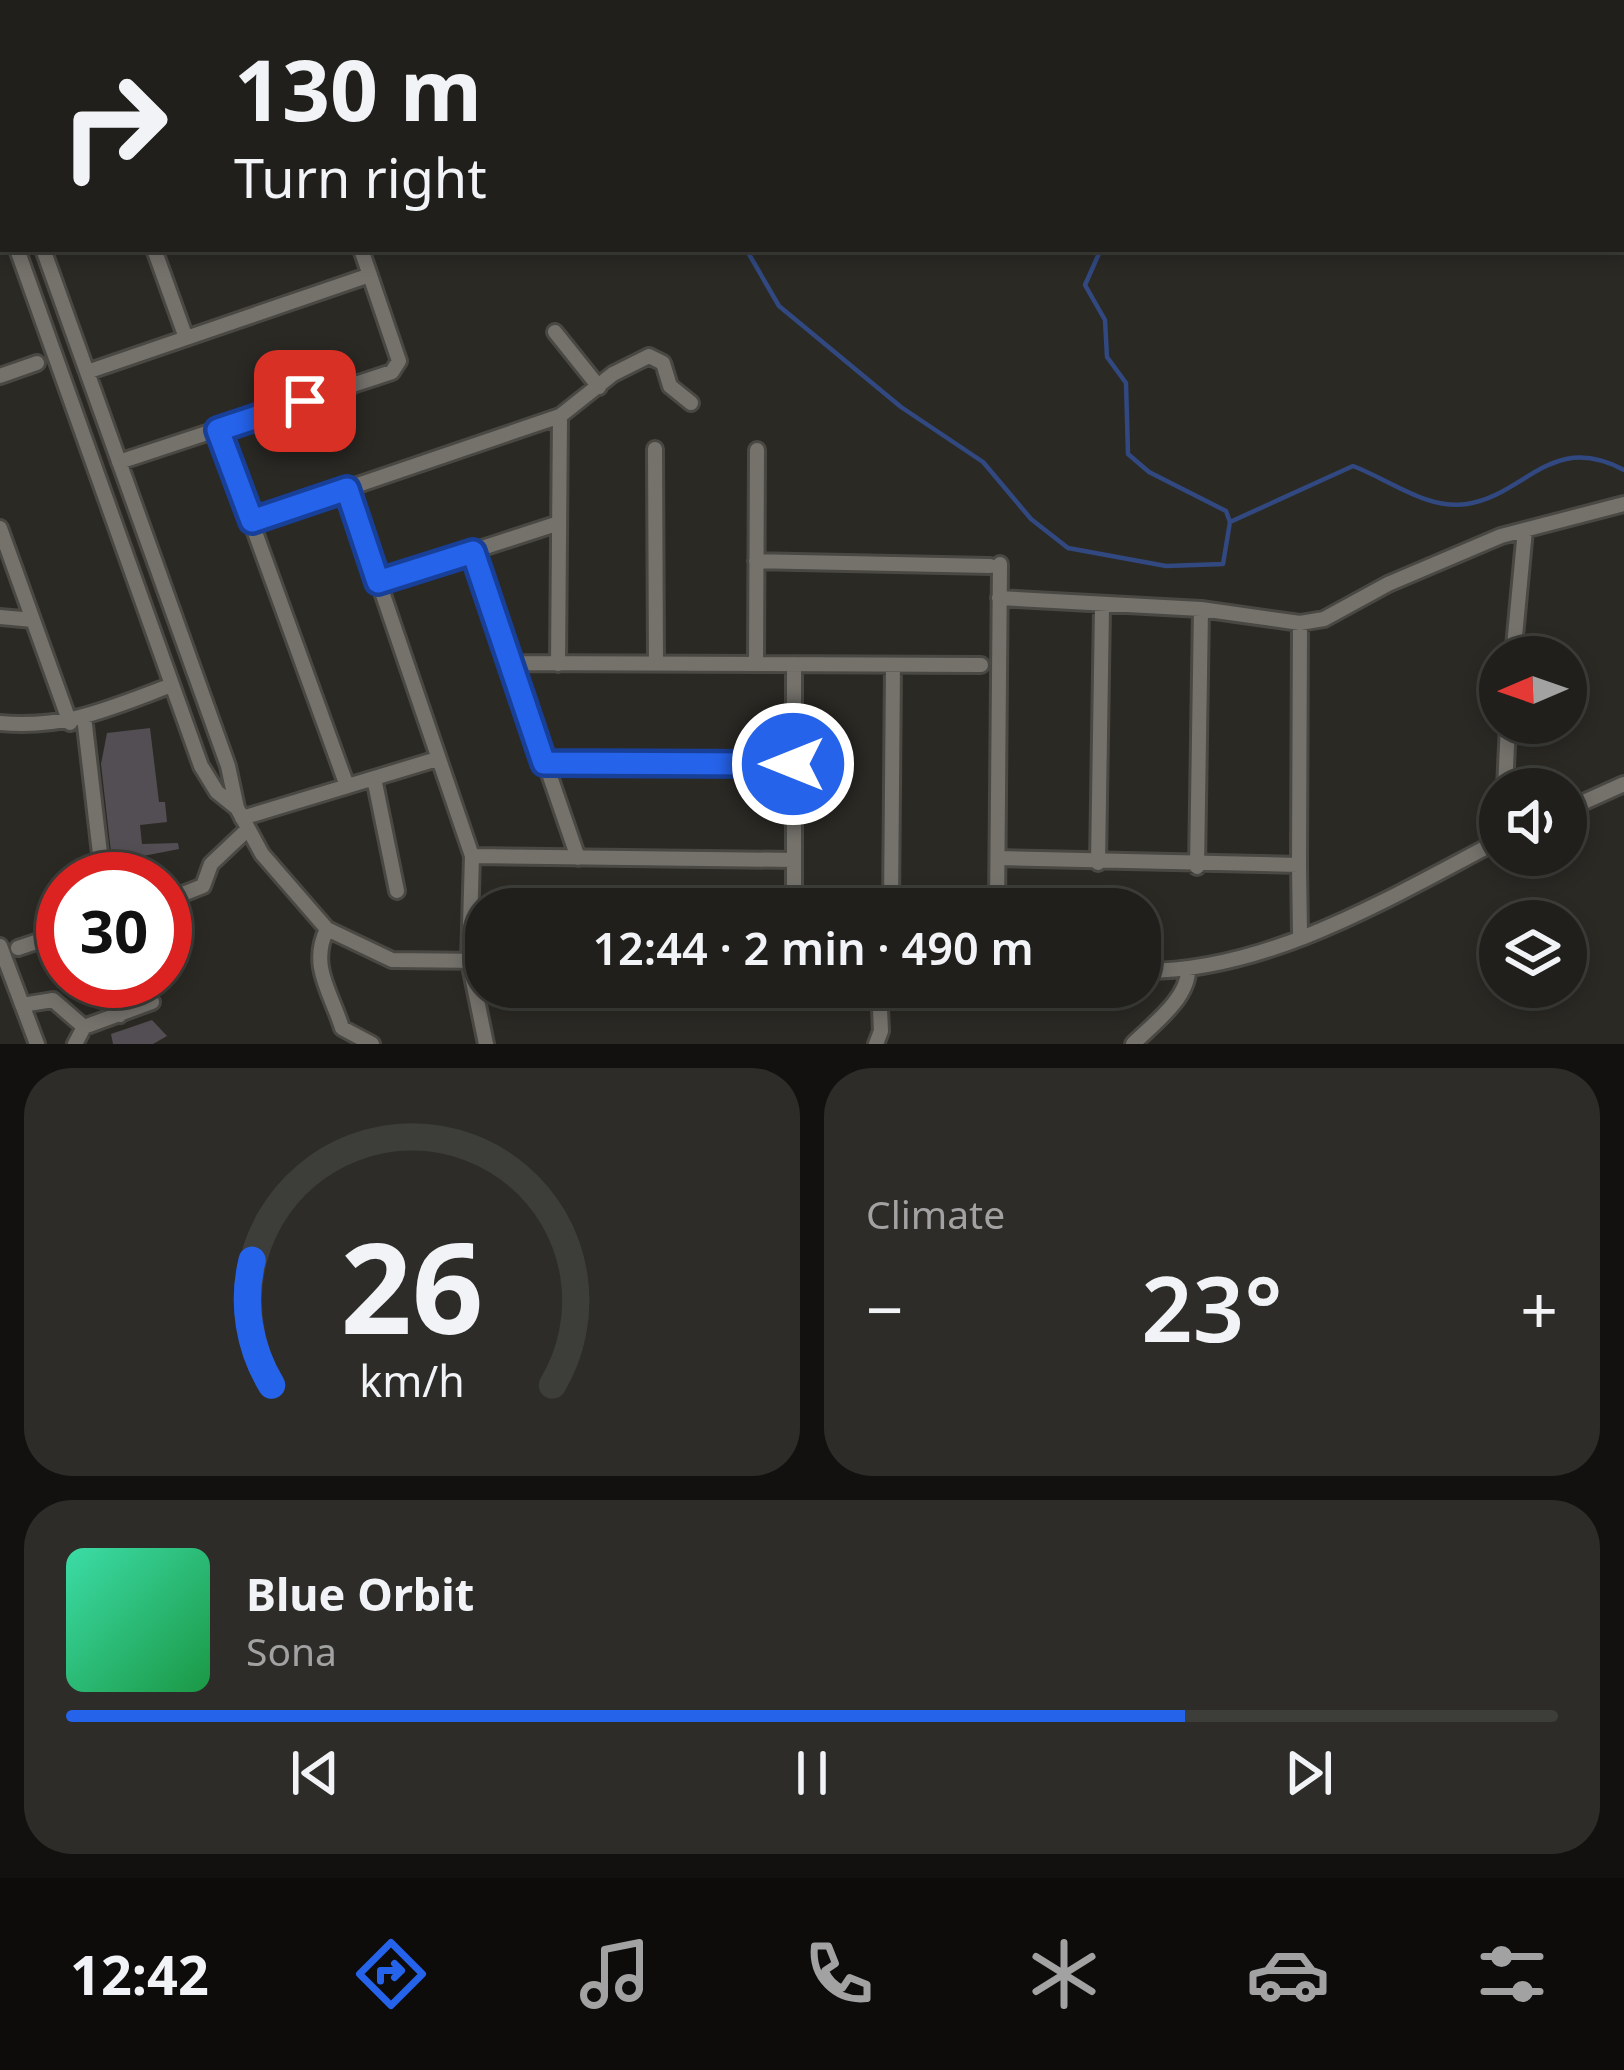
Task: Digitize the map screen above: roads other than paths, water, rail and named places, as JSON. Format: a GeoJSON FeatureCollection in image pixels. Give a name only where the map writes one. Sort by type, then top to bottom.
{"type":"FeatureCollection","features":[{"type":"Feature","properties":{"kind":"street"},"geometry":{"type":"LineString","coordinates":[[18,252],[208,781],[242,818],[262,854],[327,929],[392,959],[465,961]]}},
{"type":"Feature","properties":{"kind":"street"},"geometry":{"type":"LineString","coordinates":[[44,252],[228,766],[242,818]]}},
{"type":"Feature","properties":{"kind":"street"},"geometry":{"type":"LineString","coordinates":[[155,252],[186,338]]}},
{"type":"Feature","properties":{"kind":"street"},"geometry":{"type":"LineString","coordinates":[[119,461],[392,372],[399,361],[362,252]]}},
{"type":"Feature","properties":{"kind":"street"},"geometry":{"type":"LineString","coordinates":[[87,372],[370,275]]}},
{"type":"Feature","properties":{"kind":"street"},"geometry":{"type":"LineString","coordinates":[[555,332],[599,387]]}},
{"type":"Feature","properties":{"kind":"street"},"geometry":{"type":"LineString","coordinates":[[252,521],[560,416],[613,374],[656,357],[670,386],[691,403]]}},
{"type":"Feature","properties":{"kind":"street"},"geometry":{"type":"LineString","coordinates":[[0,376],[37,363]]}},
{"type":"Feature","properties":{"kind":"street"},"geometry":{"type":"LineString","coordinates":[[557,664],[560,416]]}},
{"type":"Feature","properties":{"kind":"street"},"geometry":{"type":"LineString","coordinates":[[218,430],[347,786]]}},
{"type":"Feature","properties":{"kind":"street"},"geometry":{"type":"LineString","coordinates":[[656,449],[656,664]]}},
{"type":"Feature","properties":{"kind":"street"},"geometry":{"type":"LineString","coordinates":[[756,664],[757,450]]}},
{"type":"Feature","properties":{"kind":"street"},"geometry":{"type":"LineString","coordinates":[[347,489],[472,856],[471,888]]}},
{"type":"Feature","properties":{"kind":"street"},"geometry":{"type":"LineString","coordinates":[[999,598],[1201,609],[1300,623],[1324,619],[1388,584],[1525,530],[1624,504]]}},
{"type":"Feature","properties":{"kind":"street"},"geometry":{"type":"LineString","coordinates":[[378,582],[559,523]]}},
{"type":"Feature","properties":{"kind":"street"},"geometry":{"type":"LineString","coordinates":[[0,528],[33,620],[77,720],[99,852]]}},
{"type":"Feature","properties":{"kind":"street"},"geometry":{"type":"LineString","coordinates":[[1515,636],[1525,530]]}},
{"type":"Feature","properties":{"kind":"street"},"geometry":{"type":"LineString","coordinates":[[473,552],[578,859]]}},
{"type":"Feature","properties":{"kind":"street"},"geometry":{"type":"LineString","coordinates":[[756,561],[995,565],[999,598],[997,888]]}},
{"type":"Feature","properties":{"kind":"street"},"geometry":{"type":"LineString","coordinates":[[1098,862],[1102,607]]}},
{"type":"Feature","properties":{"kind":"street"},"geometry":{"type":"LineString","coordinates":[[1197,867],[1201,609]]}},
{"type":"Feature","properties":{"kind":"street"},"geometry":{"type":"LineString","coordinates":[[0,617],[33,620]]}},
{"type":"Feature","properties":{"kind":"street"},"geometry":{"type":"LineString","coordinates":[[1300,623],[1300,935]]}},
{"type":"Feature","properties":{"kind":"street"},"geometry":{"type":"LineString","coordinates":[[510,663],[981,665]]}},
{"type":"Feature","properties":{"kind":"street"},"geometry":{"type":"LineString","coordinates":[[794,664],[794,888]]}},
{"type":"Feature","properties":{"kind":"street"},"geometry":{"type":"LineString","coordinates":[[891,888],[892,665]]}},
{"type":"Feature","properties":{"kind":"street"},"geometry":{"type":"LineString","coordinates":[[0,723],[46,727],[172,686]]}},
{"type":"Feature","properties":{"kind":"street"},"geometry":{"type":"LineString","coordinates":[[192,890],[203,886],[211,864],[242,818],[437,759]]}},
{"type":"Feature","properties":{"kind":"street"},"geometry":{"type":"LineString","coordinates":[[544,763],[793,764]]}},
{"type":"Feature","properties":{"kind":"street"},"geometry":{"type":"LineString","coordinates":[[374,778],[397,891]]}},
{"type":"Feature","properties":{"kind":"street"},"geometry":{"type":"LineString","coordinates":[[1587,801],[1624,784]]}},
{"type":"Feature","properties":{"kind":"street"},"geometry":{"type":"LineString","coordinates":[[1161,970],[1188,969],[1300,935],[1385,901],[1479,851]]}},
{"type":"Feature","properties":{"kind":"street"},"geometry":{"type":"LineString","coordinates":[[472,856],[794,860]]}},
{"type":"Feature","properties":{"kind":"street"},"geometry":{"type":"LineString","coordinates":[[998,858],[1197,867],[1300,865]]}},
{"type":"Feature","properties":{"kind":"street"},"geometry":{"type":"LineString","coordinates":[[327,929],[316,951],[320,974],[342,1028],[372,1044]]}},
{"type":"Feature","properties":{"kind":"street"},"geometry":{"type":"LineString","coordinates":[[18,948],[36,942]]}},
{"type":"Feature","properties":{"kind":"street"},"geometry":{"type":"LineString","coordinates":[[0,946],[37,1044]]}},
{"type":"Feature","properties":{"kind":"street"},"geometry":{"type":"LineString","coordinates":[[1133,1044],[1170,1006],[1189,980],[1188,969]]}},
{"type":"Feature","properties":{"kind":"street"},"geometry":{"type":"LineString","coordinates":[[22,1004],[53,1000],[84,1027]]}},
{"type":"Feature","properties":{"kind":"street"},"geometry":{"type":"LineString","coordinates":[[117,1008],[120,1015]]}},
{"type":"Feature","properties":{"kind":"street"},"geometry":{"type":"LineString","coordinates":[[75,1044],[84,1027],[137,1008]]}},
{"type":"Feature","properties":{"kind":"street"},"geometry":{"type":"LineString","coordinates":[[479,1008],[486,1044]]}},
{"type":"Feature","properties":{"kind":"street"},"geometry":{"type":"LineString","coordinates":[[876,1044],[878,1008]]}},
{"type":"Feature","properties":{"kind":"waterway"},"geometry":{"type":"LineString","coordinates":[[748,252],[779,306],[901,407],[983,462],[1031,519],[1068,548],[1166,566],[1223,564],[1230,522],[1353,466],[1423,498],[1452,505],[1488,498],[1558,461],[1599,460],[1624,470]]}},
{"type":"Feature","properties":{"kind":"waterway"},"geometry":{"type":"LineString","coordinates":[[1100,252],[1085,285],[1105,320],[1107,357],[1126,383],[1128,454],[1149,472],[1226,511],[1230,522]]}}]}
